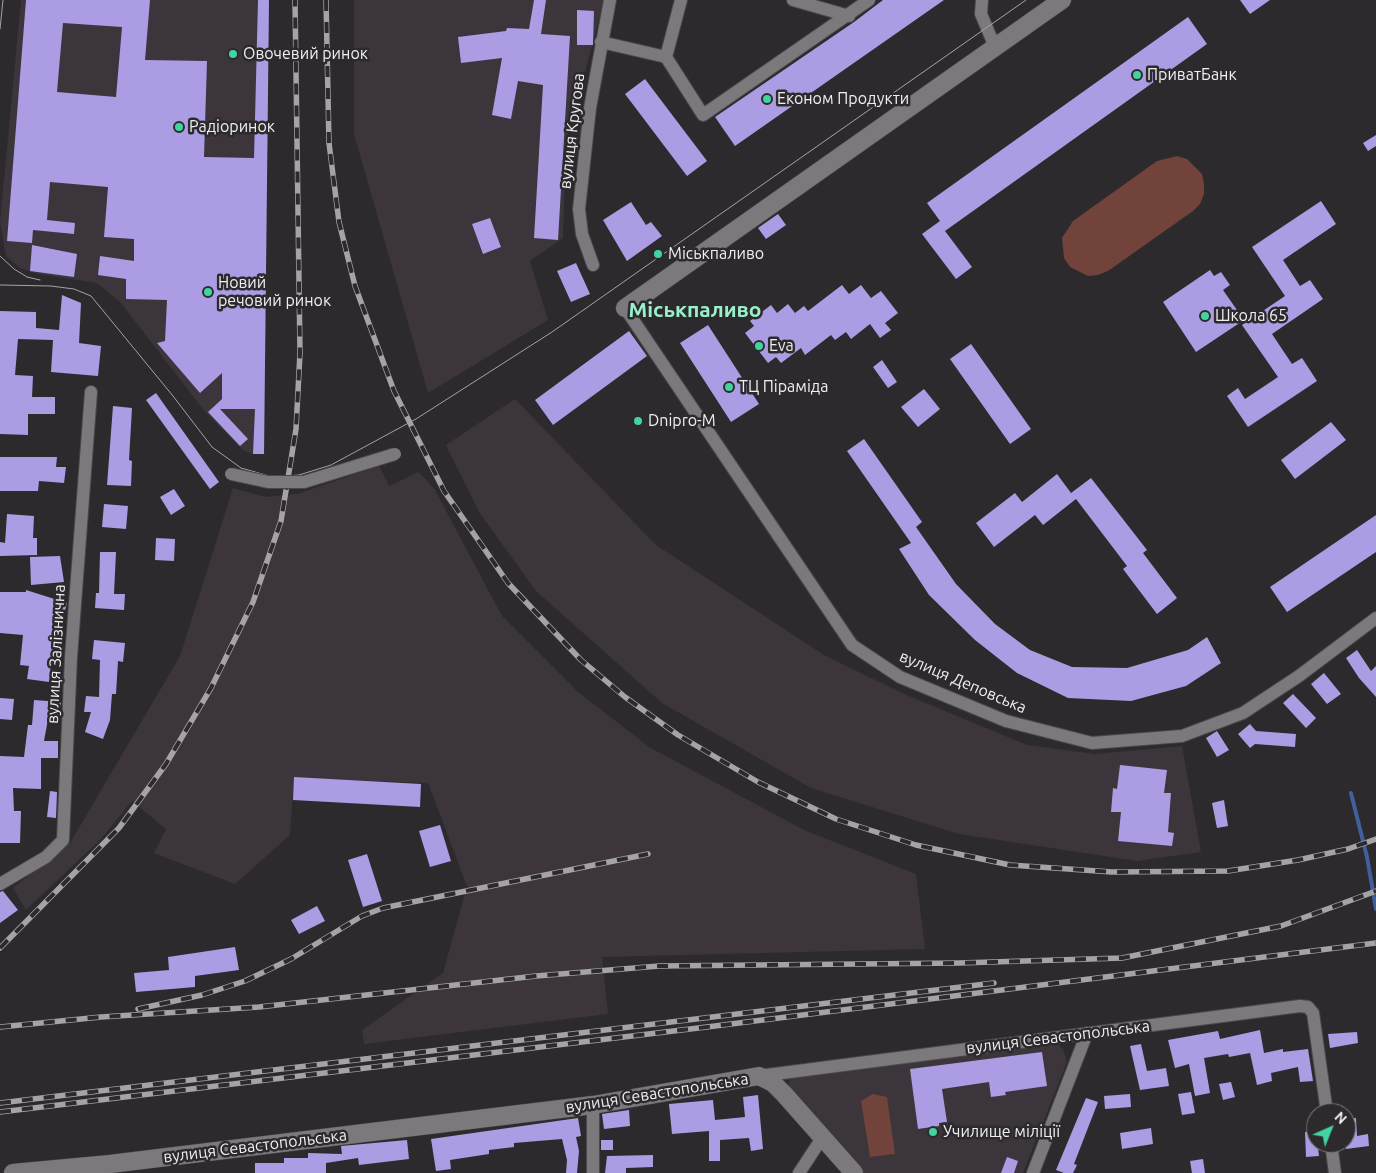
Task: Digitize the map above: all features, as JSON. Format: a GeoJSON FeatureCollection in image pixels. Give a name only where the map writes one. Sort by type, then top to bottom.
{"type":"FeatureCollection","features":[{"type":"Feature","properties":{"kind":"street","name":"вулиця Кругова"},"geometry":{"type":"LineString","coordinates":[[593,266],[582,234],[579,209],[582,165],[601,42],[610,0]]}},
{"type":"Feature","properties":{"kind":"street"},"geometry":{"type":"LineString","coordinates":[[666,57],[681,0]]}},
{"type":"Feature","properties":{"kind":"street"},"geometry":{"type":"LineString","coordinates":[[793,0],[848,16]]}},
{"type":"Feature","properties":{"kind":"street"},"geometry":{"type":"LineString","coordinates":[[601,42],[666,57],[703,115],[869,0]]}},
{"type":"Feature","properties":{"kind":"street"},"geometry":{"type":"LineString","coordinates":[[982,0],[981,14],[996,47]]}},
{"type":"Feature","properties":{"kind":"street"},"geometry":{"type":"LineString","coordinates":[[625,308],[1062,0]]}},
{"type":"Feature","properties":{"kind":"street","name":"вулиця Деповська"},"geometry":{"type":"LineString","coordinates":[[625,308],[852,644],[900,677],[1006,721],[1092,743],[1182,736],[1243,713],[1299,676],[1376,618]]}},
{"type":"Feature","properties":{"kind":"street","name":"вулиця Залізнична"},"geometry":{"type":"LineString","coordinates":[[0,884],[46,857],[63,840],[70,657],[91,392]]}},
{"type":"Feature","properties":{"kind":"street"},"geometry":{"type":"LineString","coordinates":[[231,474],[268,482],[304,482],[395,454]]}},
{"type":"Feature","properties":{"kind":"street","name":"вулиця Севастопольська"},"geometry":{"type":"LineString","coordinates":[[13,1173],[110,1168],[593,1105],[759,1076],[1300,1006],[1308,1007],[1313,1013],[1326,1103]]}},
{"type":"Feature","properties":{"kind":"street"},"geometry":{"type":"LineString","coordinates":[[1033,1173],[1087,1033]]}},
{"type":"Feature","properties":{"kind":"street"},"geometry":{"type":"LineString","coordinates":[[759,1076],[773,1084],[784,1094],[854,1173]]}},
{"type":"Feature","properties":{"kind":"street"},"geometry":{"type":"LineString","coordinates":[[593,1105],[593,1173]]}},
{"type":"Feature","properties":{"kind":"street"},"geometry":{"type":"LineString","coordinates":[[799,1173],[822,1138]]}},
{"type":"Feature","properties":{"kind":"street"},"geometry":{"type":"LineString","coordinates":[[1332,1153],[1335,1173]]}},
{"type":"Feature","properties":{"kind":"shaded area"},"geometry":{"type":"Polygon","coordinates":[[[21,0],[269,0],[264,454],[253,454],[243,450],[206,413],[121,303],[97,283],[38,274],[20,268],[6,256],[0,222],[21,0]]]}},
{"type":"Feature","properties":{"kind":"shaded area"},"geometry":{"type":"Polygon","coordinates":[[[354,0],[604,0],[566,143],[563,238],[530,261],[548,320],[428,393],[354,134],[354,0]]]}},
{"type":"Feature","properties":{"kind":"shaded area"},"geometry":{"type":"Polygon","coordinates":[[[1177,156],[1187,159],[1202,174],[1204,194],[1200,204],[1193,211],[1108,271],[1088,276],[1070,267],[1064,258],[1062,238],[1073,221],[1157,161],[1177,156]]]}},
{"type":"Feature","properties":{"kind":"shaded area"},"geometry":{"type":"Polygon","coordinates":[[[515,399],[656,545],[824,655],[904,694],[1027,745],[1095,754],[1182,746],[1201,852],[1137,861],[959,834],[811,788],[662,703],[536,591],[479,512],[446,445],[515,399]]]}},
{"type":"Feature","properties":{"kind":"shaded area"},"geometry":{"type":"Polygon","coordinates":[[[379,466],[389,486],[419,472],[435,490],[502,616],[577,691],[649,747],[804,830],[916,874],[925,949],[602,957],[608,1014],[364,1044],[362,1030],[443,973],[467,886],[428,783],[294,778],[290,835],[235,884],[154,853],[166,829],[132,801],[101,839],[26,910],[13,888],[70,843],[180,656],[233,488],[266,497],[297,494],[379,466]]]}},
{"type":"Feature","properties":{"kind":"shaded area","name":"Училище міліції"},"geometry":{"type":"Polygon","coordinates":[[[1055,1042],[1063,1049],[1067,1062],[1023,1173],[864,1173],[789,1091],[789,1078],[1055,1042]]]}},
{"type":"Feature","properties":{"kind":"shaded area"},"geometry":{"type":"Polygon","coordinates":[[[873,1094],[887,1097],[895,1154],[870,1157],[861,1101],[873,1094]]]}},
{"type":"Feature","properties":{"kind":"building"},"geometry":{"type":"Polygon","coordinates":[[[26,0],[150,0],[145,60],[207,61],[204,157],[254,158],[258,0],[269,0],[264,454],[253,454],[255,409],[220,409],[248,439],[240,446],[208,412],[222,399],[222,373],[200,393],[157,343],[165,341],[167,300],[126,299],[126,279],[98,275],[100,256],[134,261],[134,239],[104,237],[108,187],[50,182],[47,220],[75,223],[74,234],[33,230],[32,243],[7,241],[26,0]],[[63,23],[57,92],[116,97],[122,27],[63,23]]]}},
{"type":"Feature","properties":{"kind":"building"},"geometry":{"type":"Polygon","coordinates":[[[534,0],[546,0],[541,34],[570,36],[558,240],[534,238],[543,85],[518,81],[511,119],[492,115],[502,58],[461,63],[458,37],[506,31],[507,28],[529,29],[534,0]]]}},
{"type":"Feature","properties":{"kind":"building"},"geometry":{"type":"Polygon","coordinates":[[[883,0],[944,0],[735,146],[715,117],[883,0]]]}},
{"type":"Feature","properties":{"kind":"building"},"geometry":{"type":"Polygon","coordinates":[[[1240,0],[1270,0],[1250,14],[1240,0]]]}},
{"type":"Feature","properties":{"kind":"building"},"geometry":{"type":"Polygon","coordinates":[[[577,10],[594,11],[593,45],[577,45],[577,10]]]}},
{"type":"Feature","properties":{"kind":"building"},"geometry":{"type":"Polygon","coordinates":[[[1188,17],[1207,44],[945,231],[972,267],[956,279],[922,234],[940,221],[927,203],[1188,17]]]}},
{"type":"Feature","properties":{"kind":"building"},"geometry":{"type":"Polygon","coordinates":[[[645,79],[707,161],[687,176],[625,94],[645,79]]]}},
{"type":"Feature","properties":{"kind":"building"},"geometry":{"type":"Polygon","coordinates":[[[1376,135],[1376,146],[1368,151],[1363,143],[1376,135]]]}},
{"type":"Feature","properties":{"kind":"building"},"geometry":{"type":"Polygon","coordinates":[[[1321,201],[1336,224],[1283,260],[1300,286],[1310,280],[1323,299],[1272,334],[1292,364],[1302,358],[1317,381],[1248,427],[1227,396],[1238,388],[1245,399],[1278,377],[1242,325],[1285,296],[1252,247],[1321,201]]]}},
{"type":"Feature","properties":{"kind":"building"},"geometry":{"type":"Polygon","coordinates":[[[631,202],[646,225],[651,222],[662,236],[627,261],[603,220],[631,202]]]}},
{"type":"Feature","properties":{"kind":"building"},"geometry":{"type":"Polygon","coordinates":[[[778,214],[786,225],[766,239],[758,228],[778,214]]]}},
{"type":"Feature","properties":{"kind":"building"},"geometry":{"type":"Polygon","coordinates":[[[490,218],[501,247],[483,254],[472,224],[490,218]]]}},
{"type":"Feature","properties":{"kind":"building"},"geometry":{"type":"Polygon","coordinates":[[[32,245],[77,254],[74,277],[30,271],[32,245]]]}},
{"type":"Feature","properties":{"kind":"building"},"geometry":{"type":"Polygon","coordinates":[[[576,263],[590,294],[571,302],[557,271],[576,263]]]}},
{"type":"Feature","properties":{"kind":"building"},"geometry":{"type":"Polygon","coordinates":[[[1210,270],[1214,276],[1221,272],[1230,285],[1223,290],[1244,320],[1196,352],[1163,302],[1210,270]]]}},
{"type":"Feature","properties":{"kind":"building"},"geometry":{"type":"Polygon","coordinates":[[[842,285],[849,294],[861,285],[871,298],[881,291],[898,313],[885,323],[891,330],[880,338],[870,324],[851,339],[846,332],[835,340],[831,335],[805,355],[801,348],[781,363],[776,357],[768,363],[745,333],[754,326],[750,321],[771,305],[777,313],[788,304],[795,313],[804,306],[808,311],[842,285]]]}},
{"type":"Feature","properties":{"kind":"building"},"geometry":{"type":"Polygon","coordinates":[[[62,295],[81,303],[79,343],[101,346],[98,376],[51,372],[53,340],[18,339],[15,375],[33,376],[32,397],[55,397],[55,414],[28,414],[28,435],[0,434],[0,311],[36,312],[36,328],[59,330],[62,295]]]}},
{"type":"Feature","properties":{"kind":"building","name":"ТЦ Піраміда"},"geometry":{"type":"Polygon","coordinates":[[[708,325],[759,404],[731,422],[680,343],[708,325]]]}},
{"type":"Feature","properties":{"kind":"building"},"geometry":{"type":"Polygon","coordinates":[[[629,331],[647,356],[553,425],[535,400],[629,331]]]}},
{"type":"Feature","properties":{"kind":"building"},"geometry":{"type":"Polygon","coordinates":[[[971,344],[1031,429],[1010,444],[950,359],[971,344]]]}},
{"type":"Feature","properties":{"kind":"building"},"geometry":{"type":"Polygon","coordinates":[[[882,360],[897,382],[888,388],[873,367],[882,360]]]}},
{"type":"Feature","properties":{"kind":"building"},"geometry":{"type":"Polygon","coordinates":[[[924,389],[940,409],[918,427],[901,407],[924,389]]]}},
{"type":"Feature","properties":{"kind":"building"},"geometry":{"type":"Polygon","coordinates":[[[156,393],[219,482],[210,489],[146,400],[156,393]]]}},
{"type":"Feature","properties":{"kind":"building"},"geometry":{"type":"Polygon","coordinates":[[[113,406],[132,408],[129,460],[132,461],[131,486],[107,485],[113,406]]]}},
{"type":"Feature","properties":{"kind":"building"},"geometry":{"type":"Polygon","coordinates":[[[1331,422],[1346,440],[1295,479],[1281,460],[1331,422]]]}},
{"type":"Feature","properties":{"kind":"building"},"geometry":{"type":"Polygon","coordinates":[[[864,439],[922,522],[916,527],[956,584],[995,624],[1030,650],[1072,667],[1127,668],[1188,650],[1207,637],[1221,663],[1186,686],[1131,701],[1068,698],[1017,673],[975,640],[929,595],[899,549],[911,543],[847,451],[864,439]]]}},
{"type":"Feature","properties":{"kind":"building"},"geometry":{"type":"Polygon","coordinates":[[[0,457],[57,457],[56,467],[66,467],[64,483],[39,481],[38,491],[0,491],[0,457]]]}},
{"type":"Feature","properties":{"kind":"building"},"geometry":{"type":"Polygon","coordinates":[[[1057,474],[1071,493],[1091,478],[1147,550],[1143,553],[1177,598],[1157,614],[1123,569],[1127,566],[1076,499],[1043,525],[1035,515],[994,547],[976,523],[1015,493],[1022,502],[1057,474]]]}},
{"type":"Feature","properties":{"kind":"building"},"geometry":{"type":"Polygon","coordinates":[[[174,489],[185,506],[171,515],[160,497],[174,489]]]}},
{"type":"Feature","properties":{"kind":"building"},"geometry":{"type":"Polygon","coordinates":[[[104,504],[128,506],[126,529],[102,527],[104,504]]]}},
{"type":"Feature","properties":{"kind":"building"},"geometry":{"type":"Polygon","coordinates":[[[7,514],[34,516],[33,538],[37,538],[37,555],[0,556],[0,542],[5,543],[7,514]]]}},
{"type":"Feature","properties":{"kind":"building"},"geometry":{"type":"Polygon","coordinates":[[[1376,515],[1376,552],[1287,612],[1270,587],[1376,515]]]}},
{"type":"Feature","properties":{"kind":"building"},"geometry":{"type":"Polygon","coordinates":[[[156,538],[175,539],[174,561],[155,560],[156,538]]]}},
{"type":"Feature","properties":{"kind":"building"},"geometry":{"type":"Polygon","coordinates":[[[100,552],[116,552],[114,594],[125,594],[124,610],[95,608],[96,593],[99,593],[100,552]]]}},
{"type":"Feature","properties":{"kind":"building"},"geometry":{"type":"Polygon","coordinates":[[[60,556],[64,582],[31,585],[30,557],[60,556]]]}},
{"type":"Feature","properties":{"kind":"building"},"geometry":{"type":"Polygon","coordinates":[[[26,590],[67,603],[62,621],[56,619],[49,682],[27,679],[29,666],[20,665],[23,635],[0,633],[0,592],[26,592],[26,590]]]}},
{"type":"Feature","properties":{"kind":"building"},"geometry":{"type":"Polygon","coordinates":[[[94,640],[125,643],[123,662],[118,661],[116,694],[112,694],[110,720],[103,739],[85,732],[91,712],[84,712],[86,696],[99,697],[100,660],[92,659],[94,640]]]}},
{"type":"Feature","properties":{"kind":"building"},"geometry":{"type":"Polygon","coordinates":[[[1357,650],[1371,671],[1376,666],[1376,697],[1359,678],[1346,658],[1357,650]]]}},
{"type":"Feature","properties":{"kind":"building"},"geometry":{"type":"Polygon","coordinates":[[[1324,673],[1341,694],[1327,704],[1311,684],[1324,673]]]}},
{"type":"Feature","properties":{"kind":"building"},"geometry":{"type":"Polygon","coordinates":[[[1293,694],[1316,718],[1306,728],[1283,703],[1293,694]]]}},
{"type":"Feature","properties":{"kind":"building"},"geometry":{"type":"Polygon","coordinates":[[[0,698],[14,699],[12,720],[0,719],[0,698]]]}},
{"type":"Feature","properties":{"kind":"building"},"geometry":{"type":"Polygon","coordinates":[[[34,700],[61,702],[59,720],[48,719],[44,741],[58,741],[58,758],[41,758],[41,789],[13,788],[14,811],[21,811],[20,843],[0,843],[0,756],[24,757],[28,725],[32,725],[34,700]]]}},
{"type":"Feature","properties":{"kind":"building"},"geometry":{"type":"Polygon","coordinates":[[[1250,724],[1256,731],[1296,734],[1295,747],[1255,744],[1250,748],[1238,734],[1250,724]]]}},
{"type":"Feature","properties":{"kind":"building"},"geometry":{"type":"Polygon","coordinates":[[[1217,731],[1229,750],[1217,757],[1206,738],[1217,731]]]}},
{"type":"Feature","properties":{"kind":"building"},"geometry":{"type":"Polygon","coordinates":[[[1120,765],[1167,770],[1164,793],[1171,793],[1168,832],[1174,833],[1172,846],[1118,841],[1121,812],[1111,812],[1113,788],[1117,789],[1120,765]]]}},
{"type":"Feature","properties":{"kind":"building"},"geometry":{"type":"Polygon","coordinates":[[[294,777],[421,784],[420,807],[293,800],[294,777]]]}},
{"type":"Feature","properties":{"kind":"building"},"geometry":{"type":"Polygon","coordinates":[[[50,791],[57,792],[56,818],[47,817],[50,791]]]}},
{"type":"Feature","properties":{"kind":"building"},"geometry":{"type":"Polygon","coordinates":[[[1224,800],[1228,826],[1217,828],[1212,803],[1224,800]]]}},
{"type":"Feature","properties":{"kind":"building"},"geometry":{"type":"Polygon","coordinates":[[[440,825],[451,861],[430,867],[419,831],[440,825]]]}},
{"type":"Feature","properties":{"kind":"building"},"geometry":{"type":"Polygon","coordinates":[[[367,854],[382,901],[363,907],[348,860],[367,854]]]}},
{"type":"Feature","properties":{"kind":"building"},"geometry":{"type":"Polygon","coordinates":[[[3,891],[18,910],[0,923],[0,892],[3,891]]]}},
{"type":"Feature","properties":{"kind":"building"},"geometry":{"type":"Polygon","coordinates":[[[317,906],[325,921],[299,934],[291,920],[317,906]]]}},
{"type":"Feature","properties":{"kind":"building"},"geometry":{"type":"Polygon","coordinates":[[[235,947],[239,970],[195,976],[195,987],[136,992],[134,973],[169,970],[168,957],[235,947]]]}},
{"type":"Feature","properties":{"kind":"building"},"geometry":{"type":"Polygon","coordinates":[[[1260,1030],[1264,1053],[1283,1049],[1283,1052],[1308,1049],[1313,1081],[1300,1082],[1298,1067],[1271,1073],[1272,1081],[1257,1085],[1250,1053],[1229,1057],[1228,1054],[1204,1058],[1210,1093],[1195,1096],[1189,1064],[1175,1068],[1168,1040],[1218,1031],[1220,1039],[1260,1030]]]}},
{"type":"Feature","properties":{"kind":"building"},"geometry":{"type":"Polygon","coordinates":[[[1357,1032],[1358,1043],[1330,1048],[1328,1034],[1357,1032]]]}},
{"type":"Feature","properties":{"kind":"building"},"geometry":{"type":"Polygon","coordinates":[[[1141,1044],[1147,1071],[1166,1068],[1169,1086],[1140,1090],[1130,1046],[1141,1044]]]}},
{"type":"Feature","properties":{"kind":"building"},"geometry":{"type":"Polygon","coordinates":[[[1042,1052],[1047,1086],[1005,1092],[1006,1095],[991,1097],[989,1082],[942,1089],[947,1122],[939,1123],[939,1126],[918,1129],[910,1069],[1042,1052]]]}},
{"type":"Feature","properties":{"kind":"building"},"geometry":{"type":"Polygon","coordinates":[[[1231,1082],[1235,1097],[1223,1100],[1219,1084],[1231,1082]]]}},
{"type":"Feature","properties":{"kind":"building"},"geometry":{"type":"Polygon","coordinates":[[[1191,1092],[1195,1113],[1182,1115],[1178,1094],[1191,1092]]]}},
{"type":"Feature","properties":{"kind":"building"},"geometry":{"type":"Polygon","coordinates":[[[1130,1094],[1131,1107],[1105,1109],[1104,1096],[1130,1094]]]}},
{"type":"Feature","properties":{"kind":"building"},"geometry":{"type":"Polygon","coordinates":[[[758,1095],[763,1149],[751,1151],[749,1138],[720,1140],[720,1161],[709,1161],[709,1131],[672,1134],[669,1104],[713,1100],[715,1120],[745,1117],[743,1097],[758,1095]]]}},
{"type":"Feature","properties":{"kind":"building"},"geometry":{"type":"Polygon","coordinates":[[[1086,1098],[1098,1102],[1074,1164],[1077,1165],[1073,1173],[1064,1173],[1056,1170],[1086,1098]]]}},
{"type":"Feature","properties":{"kind":"building"},"geometry":{"type":"Polygon","coordinates":[[[629,1110],[630,1126],[604,1129],[602,1114],[629,1110]]]}},
{"type":"Feature","properties":{"kind":"building"},"geometry":{"type":"Polygon","coordinates":[[[578,1118],[581,1136],[576,1137],[579,1151],[577,1173],[566,1173],[567,1160],[562,1139],[514,1143],[514,1147],[489,1150],[489,1154],[450,1160],[451,1169],[436,1171],[431,1139],[578,1118]]]}},
{"type":"Feature","properties":{"kind":"building"},"geometry":{"type":"Polygon","coordinates":[[[1356,1118],[1357,1136],[1368,1134],[1369,1146],[1356,1148],[1356,1118]]]}},
{"type":"Feature","properties":{"kind":"building"},"geometry":{"type":"Polygon","coordinates":[[[1151,1128],[1153,1144],[1122,1149],[1120,1133],[1151,1128]]]}},
{"type":"Feature","properties":{"kind":"building"},"geometry":{"type":"Polygon","coordinates":[[[1305,1132],[1306,1153],[1319,1153],[1319,1156],[1306,1157],[1305,1132]]]}},
{"type":"Feature","properties":{"kind":"building"},"geometry":{"type":"Polygon","coordinates":[[[407,1140],[409,1159],[359,1165],[358,1158],[326,1163],[326,1173],[255,1173],[255,1163],[284,1163],[284,1158],[308,1158],[308,1153],[342,1154],[341,1146],[407,1140]]]}},
{"type":"Feature","properties":{"kind":"building"},"geometry":{"type":"Polygon","coordinates":[[[601,1140],[613,1140],[613,1150],[601,1150],[601,1140]]]}},
{"type":"Feature","properties":{"kind":"building"},"geometry":{"type":"Polygon","coordinates":[[[653,1155],[653,1167],[626,1168],[626,1173],[605,1173],[607,1156],[653,1155]]]}},
{"type":"Feature","properties":{"kind":"building"},"geometry":{"type":"Polygon","coordinates":[[[1007,1157],[1018,1161],[1014,1173],[1001,1173],[1007,1157]]]}},
{"type":"Feature","properties":{"kind":"building"},"geometry":{"type":"Polygon","coordinates":[[[1203,1159],[1205,1173],[1192,1173],[1190,1161],[1203,1159]]]}},
{"type":"Feature","properties":{"kind":"waterway"},"geometry":{"type":"LineString","coordinates":[[1351,793],[1367,857],[1376,909]]}},
{"type":"Feature","properties":{"kind":"tram line"},"geometry":{"type":"LineString","coordinates":[[0,29],[3,0]]}},
{"type":"Feature","properties":{"kind":"tram line"},"geometry":{"type":"LineString","coordinates":[[0,285],[51,286],[74,289],[91,296],[212,447],[241,468],[273,477],[299,475],[331,465],[416,419],[552,332],[1026,0]]}},
{"type":"Feature","properties":{"kind":"tram line"},"geometry":{"type":"LineString","coordinates":[[0,256],[14,269],[27,277],[40,280]]}},
{"type":"Feature","properties":{"kind":"railway"},"geometry":{"type":"LineString","coordinates":[[0,948],[119,828],[166,764],[211,688],[253,602],[281,521],[296,429],[300,353],[295,0]]}},
{"type":"Feature","properties":{"kind":"railway"},"geometry":{"type":"LineString","coordinates":[[326,0],[329,143],[339,222],[355,286],[394,391],[444,491],[508,583],[581,660],[625,697],[678,735],[758,782],[836,819],[916,845],[1010,865],[1112,872],[1228,871],[1298,860],[1348,849],[1376,839]]}},
{"type":"Feature","properties":{"kind":"railway"},"geometry":{"type":"LineString","coordinates":[[138,1009],[202,995],[245,981],[291,959],[362,916],[383,908],[648,854]]}},
{"type":"Feature","properties":{"kind":"railway"},"geometry":{"type":"LineString","coordinates":[[0,1027],[101,1017],[259,1007],[536,976],[659,966],[959,963],[1122,958],[1281,926],[1376,891]]}},
{"type":"Feature","properties":{"kind":"railway"},"geometry":{"type":"LineString","coordinates":[[0,1112],[715,1026],[1376,943]]}},
{"type":"Feature","properties":{"kind":"railway"},"geometry":{"type":"LineString","coordinates":[[0,1103],[994,983]]}},
{"type":"Feature","properties":{"kind":"place","name":"Овочевий ринок"},"geometry":{"type":"Point","coordinates":[233,54]}},
{"type":"Feature","properties":{"kind":"place","name":"ПриватБанк"},"geometry":{"type":"Point","coordinates":[1137,75]}},
{"type":"Feature","properties":{"kind":"place","name":"Економ Продукти"},"geometry":{"type":"Point","coordinates":[767,99]}},
{"type":"Feature","properties":{"kind":"place","name":"Радіоринок"},"geometry":{"type":"Point","coordinates":[179,127]}},
{"type":"Feature","properties":{"kind":"place","name":"Міськпаливо"},"geometry":{"type":"Point","coordinates":[658,254]}},
{"type":"Feature","properties":{"kind":"place","name":"Новий речовий ринок"},"geometry":{"type":"Point","coordinates":[208,292]}},
{"type":"Feature","properties":{"kind":"place","name":"Школа 65"},"geometry":{"type":"Point","coordinates":[1205,316]}},
{"type":"Feature","properties":{"kind":"place","name":"Eva"},"geometry":{"type":"Point","coordinates":[759,346]}},
{"type":"Feature","properties":{"kind":"place","name":"ТЦ Піраміда"},"geometry":{"type":"Point","coordinates":[729,387]}},
{"type":"Feature","properties":{"kind":"place","name":"Dnipro-M"},"geometry":{"type":"Point","coordinates":[638,421]}},
{"type":"Feature","properties":{"kind":"place","name":"Училище міліції"},"geometry":{"type":"Point","coordinates":[933,1132]}},
{"type":"Feature","properties":{"kind":"district","name":"Міськпаливо"},"geometry":{"type":"Point","coordinates":[695,310]}}]}
